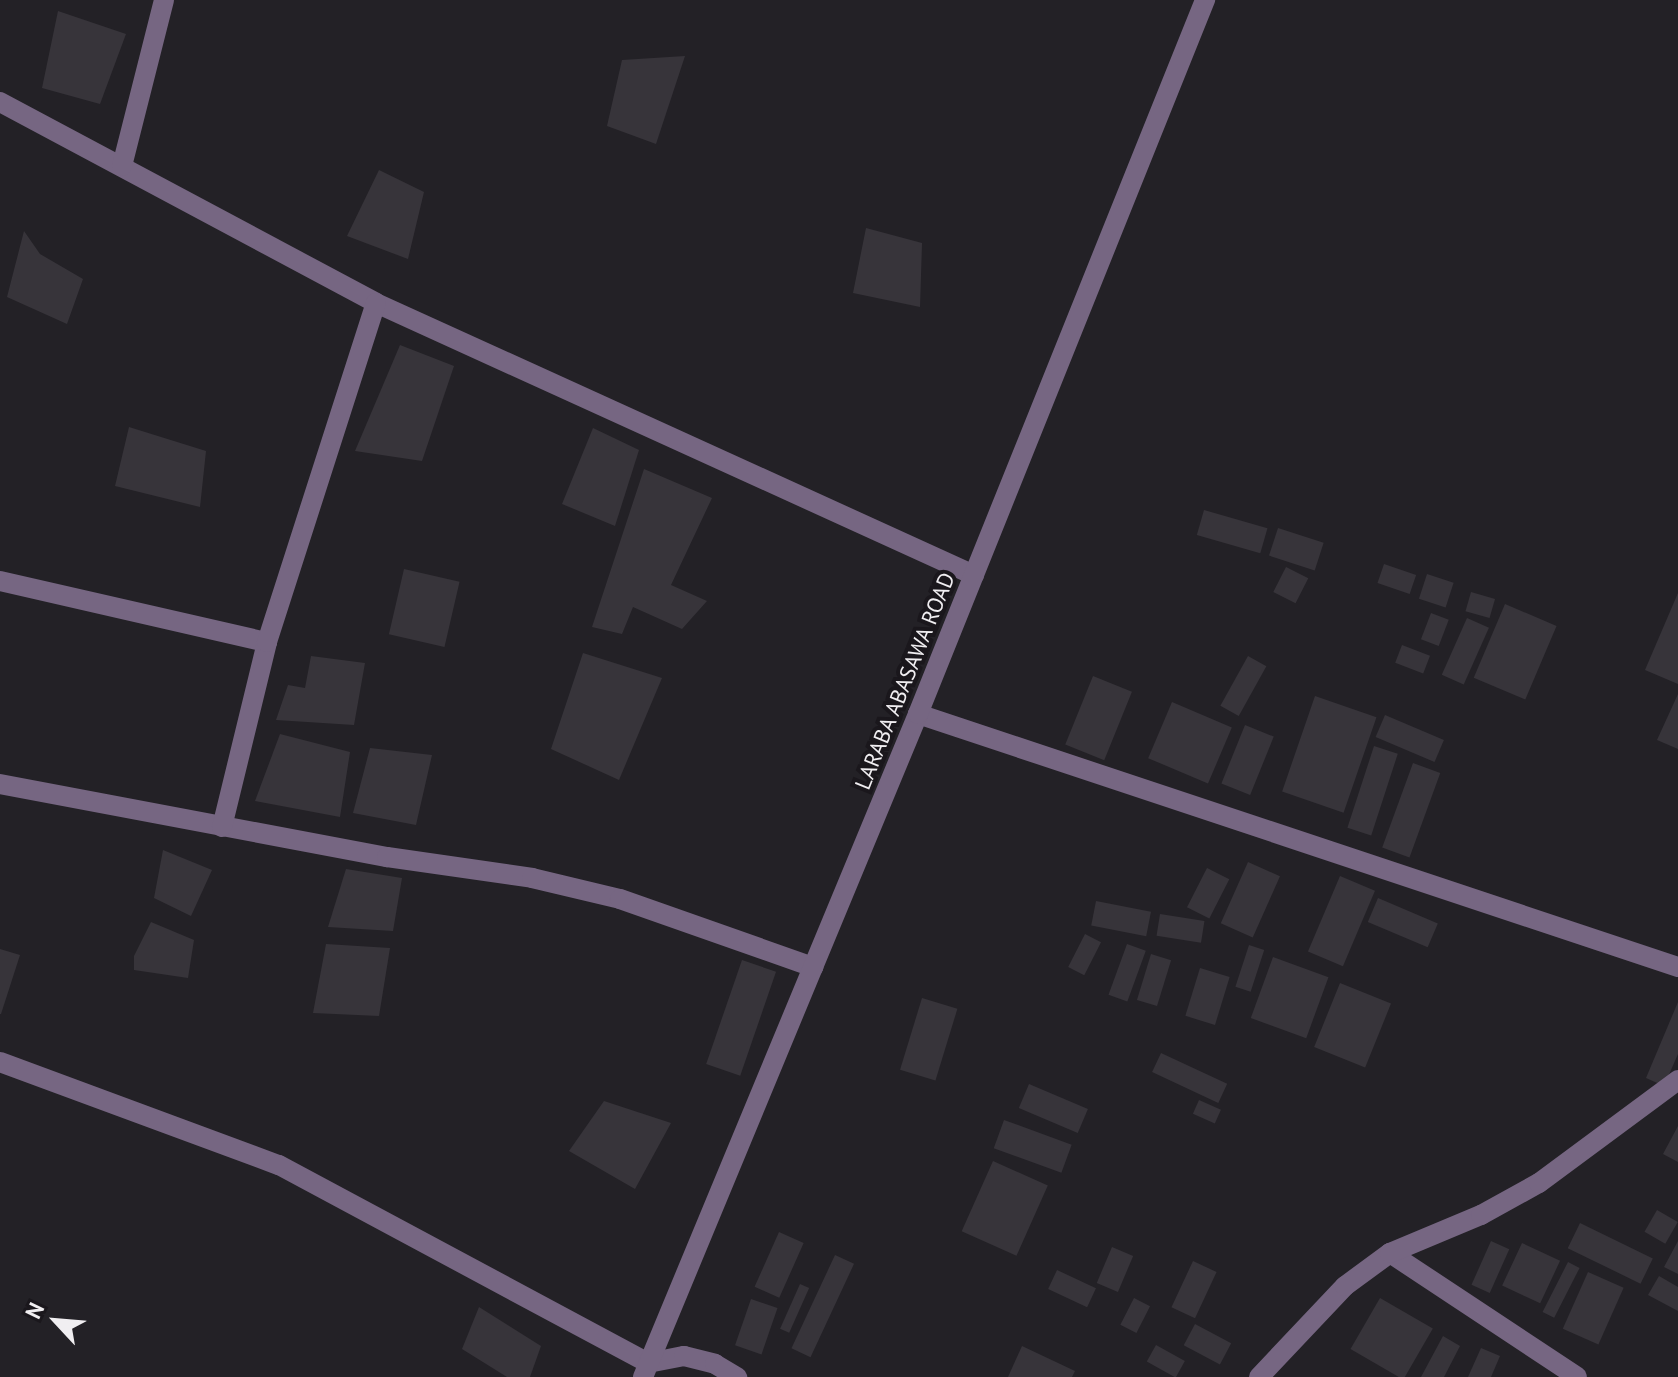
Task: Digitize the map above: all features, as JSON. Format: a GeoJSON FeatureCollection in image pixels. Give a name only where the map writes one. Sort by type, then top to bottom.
{"type":"FeatureCollection","features":[{"type":"Feature","properties":{"kind":"street"},"geometry":{"type":"LineString","coordinates":[[122,166],[164,0]]}},
{"type":"Feature","properties":{"kind":"street","name":"LARABA ABASAWA ROAD"},"geometry":{"type":"LineString","coordinates":[[646,1370],[918,714],[1205,0]]}},
{"type":"Feature","properties":{"kind":"street"},"geometry":{"type":"LineString","coordinates":[[0,102],[376,303],[974,575]]}},
{"type":"Feature","properties":{"kind":"street"},"geometry":{"type":"LineString","coordinates":[[222,827],[267,642],[376,303]]}},
{"type":"Feature","properties":{"kind":"street"},"geometry":{"type":"LineString","coordinates":[[0,581],[267,642]]}},
{"type":"Feature","properties":{"kind":"street"},"geometry":{"type":"LineString","coordinates":[[918,714],[1678,967]]}},
{"type":"Feature","properties":{"kind":"street"},"geometry":{"type":"LineString","coordinates":[[0,784],[222,827],[532,878],[620,899],[813,967]]}},
{"type":"Feature","properties":{"kind":"street"},"geometry":{"type":"LineString","coordinates":[[0,1062],[279,1165],[646,1370],[684,1356],[715,1364],[737,1377]]}},
{"type":"Feature","properties":{"kind":"street"},"geometry":{"type":"LineString","coordinates":[[1259,1377],[1345,1286],[1390,1253],[1481,1215],[1539,1183],[1678,1080]]}},
{"type":"Feature","properties":{"kind":"street"},"geometry":{"type":"LineString","coordinates":[[1390,1253],[1577,1377]]}},
{"type":"Feature","properties":{"kind":"building"},"geometry":{"type":"Polygon","coordinates":[[[58,11],[126,34],[100,104],[42,88],[58,11]]]}},
{"type":"Feature","properties":{"kind":"building"},"geometry":{"type":"Polygon","coordinates":[[[685,56],[656,144],[607,126],[622,60],[685,56]]]}},
{"type":"Feature","properties":{"kind":"building"},"geometry":{"type":"Polygon","coordinates":[[[379,170],[424,192],[408,259],[347,236],[379,170]]]}},
{"type":"Feature","properties":{"kind":"building"},"geometry":{"type":"Polygon","coordinates":[[[866,228],[922,243],[920,307],[853,293],[866,228]]]}},
{"type":"Feature","properties":{"kind":"building"},"geometry":{"type":"Polygon","coordinates":[[[24,231],[40,254],[83,279],[67,324],[7,297],[24,231]]]}},
{"type":"Feature","properties":{"kind":"building"},"geometry":{"type":"Polygon","coordinates":[[[400,345],[454,366],[422,461],[355,451],[400,345]]]}},
{"type":"Feature","properties":{"kind":"building"},"geometry":{"type":"Polygon","coordinates":[[[129,427],[206,451],[200,507],[115,486],[129,427]]]}},
{"type":"Feature","properties":{"kind":"building"},"geometry":{"type":"Polygon","coordinates":[[[593,428],[639,450],[615,526],[562,504],[593,428]]]}},
{"type":"Feature","properties":{"kind":"building"},"geometry":{"type":"Polygon","coordinates":[[[644,469],[712,498],[671,585],[707,601],[682,629],[633,607],[622,634],[592,627],[644,469]]]}},
{"type":"Feature","properties":{"kind":"building"},"geometry":{"type":"Polygon","coordinates":[[[1204,510],[1267,528],[1260,553],[1197,535],[1204,510]]]}},
{"type":"Feature","properties":{"kind":"building"},"geometry":{"type":"Polygon","coordinates":[[[1278,528],[1324,543],[1315,570],[1269,556],[1278,528]]]}},
{"type":"Feature","properties":{"kind":"building"},"geometry":{"type":"Polygon","coordinates":[[[1384,564],[1416,575],[1410,594],[1377,583],[1384,564]]]}},
{"type":"Feature","properties":{"kind":"building"},"geometry":{"type":"Polygon","coordinates":[[[1286,567],[1308,578],[1296,603],[1273,592],[1286,567]]]}},
{"type":"Feature","properties":{"kind":"building"},"geometry":{"type":"Polygon","coordinates":[[[404,569],[460,582],[444,647],[389,634],[404,569]]]}},
{"type":"Feature","properties":{"kind":"building"},"geometry":{"type":"Polygon","coordinates":[[[1427,574],[1454,583],[1446,607],[1419,599],[1427,574]]]}},
{"type":"Feature","properties":{"kind":"building"},"geometry":{"type":"Polygon","coordinates":[[[1471,592],[1495,599],[1490,618],[1465,611],[1471,592]]]}},
{"type":"Feature","properties":{"kind":"building"},"geometry":{"type":"Polygon","coordinates":[[[1678,593],[1678,684],[1645,670],[1678,593]]]}},
{"type":"Feature","properties":{"kind":"building"},"geometry":{"type":"Polygon","coordinates":[[[1505,604],[1557,626],[1525,700],[1474,678],[1505,604]]]}},
{"type":"Feature","properties":{"kind":"building"},"geometry":{"type":"Polygon","coordinates":[[[1431,613],[1449,620],[1439,646],[1421,639],[1431,613]]]}},
{"type":"Feature","properties":{"kind":"building"},"geometry":{"type":"Polygon","coordinates":[[[1467,618],[1489,628],[1464,684],[1442,675],[1467,618]]]}},
{"type":"Feature","properties":{"kind":"building"},"geometry":{"type":"Polygon","coordinates":[[[1402,645],[1430,656],[1423,673],[1395,663],[1402,645]]]}},
{"type":"Feature","properties":{"kind":"building"},"geometry":{"type":"Polygon","coordinates":[[[583,653],[662,678],[619,780],[551,749],[583,653]]]}},
{"type":"Feature","properties":{"kind":"building"},"geometry":{"type":"Polygon","coordinates":[[[311,656],[365,663],[354,725],[276,720],[288,685],[305,688],[311,656]]]}},
{"type":"Feature","properties":{"kind":"building"},"geometry":{"type":"Polygon","coordinates":[[[1248,656],[1266,666],[1239,716],[1220,706],[1248,656]]]}},
{"type":"Feature","properties":{"kind":"building"},"geometry":{"type":"Polygon","coordinates":[[[1093,676],[1132,692],[1104,760],[1065,745],[1093,676]]]}},
{"type":"Feature","properties":{"kind":"building"},"geometry":{"type":"Polygon","coordinates":[[[1678,694],[1678,749],[1657,740],[1678,694]]]}},
{"type":"Feature","properties":{"kind":"building"},"geometry":{"type":"Polygon","coordinates":[[[1315,696],[1376,717],[1344,813],[1282,791],[1315,696]]]}},
{"type":"Feature","properties":{"kind":"building"},"geometry":{"type":"Polygon","coordinates":[[[1172,702],[1232,727],[1208,784],[1148,758],[1172,702]]]}},
{"type":"Feature","properties":{"kind":"building"},"geometry":{"type":"Polygon","coordinates":[[[1385,715],[1444,740],[1435,762],[1376,737],[1385,715]]]}},
{"type":"Feature","properties":{"kind":"building"},"geometry":{"type":"Polygon","coordinates":[[[1245,725],[1274,737],[1250,795],[1221,783],[1245,725]]]}},
{"type":"Feature","properties":{"kind":"building"},"geometry":{"type":"Polygon","coordinates":[[[280,734],[350,752],[340,817],[255,801],[280,734]]]}},
{"type":"Feature","properties":{"kind":"building"},"geometry":{"type":"Polygon","coordinates":[[[1374,746],[1398,754],[1371,836],[1347,828],[1374,746]]]}},
{"type":"Feature","properties":{"kind":"building"},"geometry":{"type":"Polygon","coordinates":[[[370,748],[432,755],[416,825],[353,813],[370,748]]]}},
{"type":"Feature","properties":{"kind":"building"},"geometry":{"type":"Polygon","coordinates":[[[1413,763],[1440,773],[1409,857],[1382,848],[1413,763]]]}},
{"type":"Feature","properties":{"kind":"building"},"geometry":{"type":"Polygon","coordinates":[[[163,850],[212,870],[191,916],[154,898],[163,850]]]}},
{"type":"Feature","properties":{"kind":"building"},"geometry":{"type":"Polygon","coordinates":[[[1248,862],[1280,876],[1253,937],[1221,923],[1248,862]]]}},
{"type":"Feature","properties":{"kind":"building"},"geometry":{"type":"Polygon","coordinates":[[[1207,868],[1229,879],[1209,919],[1187,907],[1207,868]]]}},
{"type":"Feature","properties":{"kind":"building"},"geometry":{"type":"Polygon","coordinates":[[[346,869],[402,878],[393,931],[328,927],[346,869]]]}},
{"type":"Feature","properties":{"kind":"building"},"geometry":{"type":"Polygon","coordinates":[[[1340,876],[1375,891],[1343,966],[1308,951],[1340,876]]]}},
{"type":"Feature","properties":{"kind":"building"},"geometry":{"type":"Polygon","coordinates":[[[1378,898],[1438,923],[1428,947],[1368,922],[1378,898]]]}},
{"type":"Feature","properties":{"kind":"building"},"geometry":{"type":"Polygon","coordinates":[[[1096,901],[1151,912],[1146,936],[1091,926],[1096,901]]]}},
{"type":"Feature","properties":{"kind":"building"},"geometry":{"type":"Polygon","coordinates":[[[1160,914],[1204,921],[1201,943],[1157,936],[1160,914]]]}},
{"type":"Feature","properties":{"kind":"building"},"geometry":{"type":"Polygon","coordinates":[[[151,922],[194,940],[188,978],[134,970],[134,956],[151,922]]]}},
{"type":"Feature","properties":{"kind":"building"},"geometry":{"type":"Polygon","coordinates":[[[1085,934],[1101,942],[1084,975],[1068,967],[1085,934]]]}},
{"type":"Feature","properties":{"kind":"building"},"geometry":{"type":"Polygon","coordinates":[[[326,944],[390,948],[379,1016],[313,1013],[326,944]]]}},
{"type":"Feature","properties":{"kind":"building"},"geometry":{"type":"Polygon","coordinates":[[[1127,944],[1146,951],[1127,1002],[1109,995],[1127,944]]]}},
{"type":"Feature","properties":{"kind":"building"},"geometry":{"type":"Polygon","coordinates":[[[1249,945],[1264,950],[1251,992],[1235,987],[1249,945]]]}},
{"type":"Feature","properties":{"kind":"building"},"geometry":{"type":"Polygon","coordinates":[[[0,949],[20,955],[1,1014],[0,1014],[0,949]]]}},
{"type":"Feature","properties":{"kind":"building"},"geometry":{"type":"Polygon","coordinates":[[[1151,954],[1171,960],[1157,1006],[1137,1000],[1151,954]]]}},
{"type":"Feature","properties":{"kind":"building"},"geometry":{"type":"Polygon","coordinates":[[[1273,957],[1328,977],[1306,1038],[1251,1018],[1273,957]]]}},
{"type":"Feature","properties":{"kind":"building"},"geometry":{"type":"Polygon","coordinates":[[[742,960],[776,972],[740,1076],[706,1064],[742,960]]]}},
{"type":"Feature","properties":{"kind":"building"},"geometry":{"type":"Polygon","coordinates":[[[1200,968],[1230,977],[1215,1025],[1185,1016],[1200,968]]]}},
{"type":"Feature","properties":{"kind":"building"},"geometry":{"type":"Polygon","coordinates":[[[1340,983],[1391,1004],[1365,1068],[1314,1047],[1340,983]]]}},
{"type":"Feature","properties":{"kind":"building"},"geometry":{"type":"Polygon","coordinates":[[[922,998],[957,1009],[935,1081],[900,1070],[922,998]]]}},
{"type":"Feature","properties":{"kind":"building"},"geometry":{"type":"Polygon","coordinates":[[[1678,1002],[1678,1054],[1664,1086],[1646,1078],[1678,1002]]]}},
{"type":"Feature","properties":{"kind":"building"},"geometry":{"type":"Polygon","coordinates":[[[1161,1053],[1227,1084],[1218,1103],[1152,1072],[1161,1053]]]}},
{"type":"Feature","properties":{"kind":"building"},"geometry":{"type":"Polygon","coordinates":[[[1029,1084],[1088,1109],[1078,1133],[1019,1108],[1029,1084]]]}},
{"type":"Feature","properties":{"kind":"building"},"geometry":{"type":"Polygon","coordinates":[[[1199,1100],[1221,1110],[1215,1123],[1193,1114],[1199,1100]]]}},
{"type":"Feature","properties":{"kind":"building"},"geometry":{"type":"Polygon","coordinates":[[[604,1101],[671,1123],[635,1189],[569,1151],[604,1101]]]}},
{"type":"Feature","properties":{"kind":"building"},"geometry":{"type":"Polygon","coordinates":[[[1004,1120],[1072,1145],[1061,1173],[994,1148],[1004,1120]]]}},
{"type":"Feature","properties":{"kind":"building"},"geometry":{"type":"Polygon","coordinates":[[[1678,1126],[1678,1162],[1663,1154],[1678,1126]]]}},
{"type":"Feature","properties":{"kind":"building"},"geometry":{"type":"Polygon","coordinates":[[[993,1161],[1048,1185],[1016,1256],[962,1231],[993,1161]]]}},
{"type":"Feature","properties":{"kind":"building"},"geometry":{"type":"Polygon","coordinates":[[[1657,1210],[1678,1222],[1665,1244],[1644,1232],[1657,1210]]]}},
{"type":"Feature","properties":{"kind":"building"},"geometry":{"type":"Polygon","coordinates":[[[1580,1223],[1653,1259],[1641,1284],[1568,1248],[1580,1223]]]}},
{"type":"Feature","properties":{"kind":"building"},"geometry":{"type":"Polygon","coordinates":[[[779,1232],[804,1243],[779,1298],[755,1287],[779,1232]]]}},
{"type":"Feature","properties":{"kind":"building"},"geometry":{"type":"Polygon","coordinates":[[[1491,1241],[1509,1249],[1490,1293],[1471,1285],[1491,1241]]]}},
{"type":"Feature","properties":{"kind":"building"},"geometry":{"type":"Polygon","coordinates":[[[1678,1241],[1678,1274],[1664,1267],[1678,1241]]]}},
{"type":"Feature","properties":{"kind":"building"},"geometry":{"type":"Polygon","coordinates":[[[1522,1243],[1560,1261],[1540,1303],[1502,1286],[1522,1243]]]}},
{"type":"Feature","properties":{"kind":"building"},"geometry":{"type":"Polygon","coordinates":[[[1112,1247],[1133,1256],[1118,1292],[1097,1283],[1112,1247]]]}},
{"type":"Feature","properties":{"kind":"building"},"geometry":{"type":"Polygon","coordinates":[[[835,1255],[854,1264],[811,1357],[791,1348],[835,1255]]]}},
{"type":"Feature","properties":{"kind":"building"},"geometry":{"type":"Polygon","coordinates":[[[1193,1261],[1217,1272],[1195,1318],[1171,1307],[1193,1261]]]}},
{"type":"Feature","properties":{"kind":"building"},"geometry":{"type":"Polygon","coordinates":[[[1568,1262],[1580,1268],[1554,1318],[1543,1312],[1568,1262]]]}},
{"type":"Feature","properties":{"kind":"building"},"geometry":{"type":"Polygon","coordinates":[[[1057,1270],[1096,1288],[1087,1307],[1048,1289],[1057,1270]]]}},
{"type":"Feature","properties":{"kind":"building"},"geometry":{"type":"Polygon","coordinates":[[[1588,1272],[1624,1288],[1598,1345],[1563,1329],[1588,1272]]]}},
{"type":"Feature","properties":{"kind":"building"},"geometry":{"type":"Polygon","coordinates":[[[1659,1276],[1678,1287],[1678,1311],[1648,1295],[1659,1276]]]}},
{"type":"Feature","properties":{"kind":"building"},"geometry":{"type":"Polygon","coordinates":[[[800,1284],[809,1288],[789,1333],[780,1329],[800,1284]]]}},
{"type":"Feature","properties":{"kind":"building"},"geometry":{"type":"Polygon","coordinates":[[[1134,1298],[1150,1306],[1136,1333],[1120,1325],[1134,1298]]]}},
{"type":"Feature","properties":{"kind":"building"},"geometry":{"type":"Polygon","coordinates":[[[1380,1298],[1433,1328],[1405,1377],[1399,1377],[1350,1349],[1380,1298]]]}},
{"type":"Feature","properties":{"kind":"building"},"geometry":{"type":"Polygon","coordinates":[[[751,1299],[777,1308],[762,1354],[735,1345],[751,1299]]]}},
{"type":"Feature","properties":{"kind":"building"},"geometry":{"type":"Polygon","coordinates":[[[479,1307],[541,1346],[530,1377],[507,1377],[462,1349],[479,1307]]]}},
{"type":"Feature","properties":{"kind":"building"},"geometry":{"type":"Polygon","coordinates":[[[1195,1324],[1231,1343],[1220,1364],[1184,1345],[1195,1324]]]}},
{"type":"Feature","properties":{"kind":"building"},"geometry":{"type":"Polygon","coordinates":[[[1443,1336],[1460,1346],[1444,1377],[1421,1377],[1443,1336]]]}},
{"type":"Feature","properties":{"kind":"building"},"geometry":{"type":"Polygon","coordinates":[[[1156,1345],[1185,1361],[1176,1377],[1147,1362],[1156,1345]]]}},
{"type":"Feature","properties":{"kind":"building"},"geometry":{"type":"Polygon","coordinates":[[[1022,1346],[1075,1371],[1072,1377],[1008,1377],[1022,1346]]]}},
{"type":"Feature","properties":{"kind":"building"},"geometry":{"type":"Polygon","coordinates":[[[1481,1348],[1500,1356],[1491,1377],[1468,1377],[1481,1348]]]}}]}
